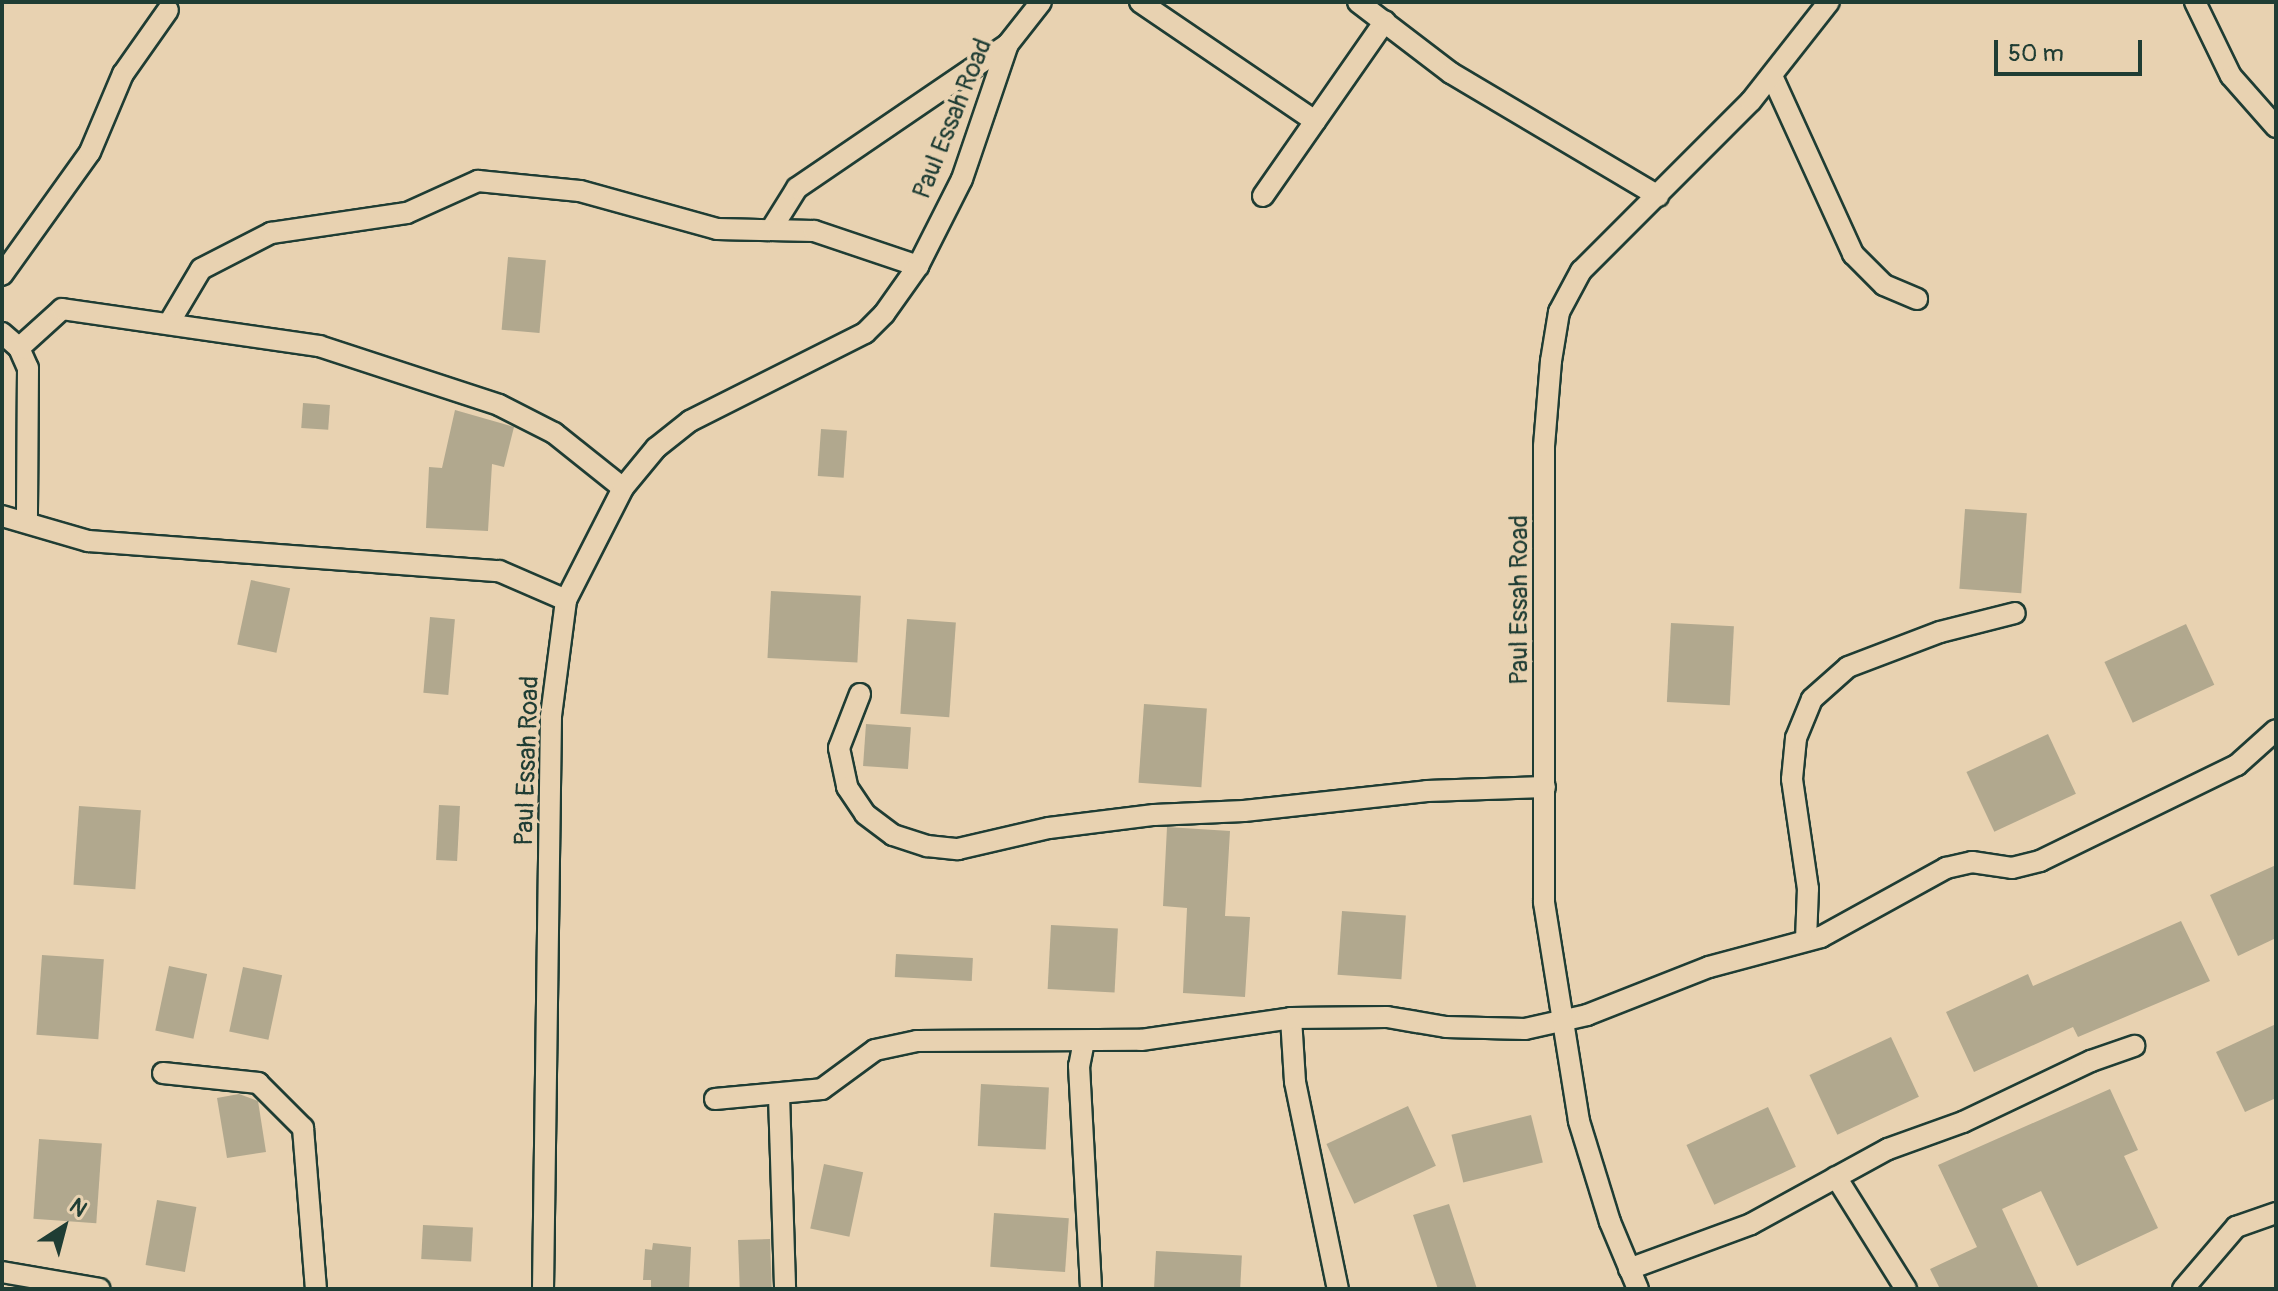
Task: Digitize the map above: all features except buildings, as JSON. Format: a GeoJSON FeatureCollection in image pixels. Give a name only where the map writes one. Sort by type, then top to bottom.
{"type":"FeatureCollection","features":[{"type":"Feature","properties":{"kind":"street","name":"Paul Essah Road"},"geometry":{"type":"LineString","coordinates":[[543,1289],[551,716],[566,600],[623,488],[656,448],[690,421],[865,333],[918,266],[962,179],[1008,44],[1041,2]]}},
{"type":"Feature","properties":{"kind":"street"},"geometry":{"type":"LineString","coordinates":[[1140,2],[1315,121]]}},
{"type":"Feature","properties":{"kind":"street","name":"Paul Essah Road"},"geometry":{"type":"LineString","coordinates":[[1630,1282],[1579,1121],[1559,1018],[1544,902],[1544,446],[1559,312],[1581,271],[1658,196],[1772,76],[1829,2]]}},
{"type":"Feature","properties":{"kind":"street"},"geometry":{"type":"LineString","coordinates":[[2195,2],[2231,76],[2276,127]]}},
{"type":"Feature","properties":{"kind":"street"},"geometry":{"type":"LineString","coordinates":[[2,275],[90,152],[123,74],[167,5]]}},
{"type":"Feature","properties":{"kind":"street"},"geometry":{"type":"LineString","coordinates":[[1263,196],[1315,121],[1372,8],[1451,73],[1658,196]]}},
{"type":"Feature","properties":{"kind":"street"},"geometry":{"type":"LineString","coordinates":[[772,228],[797,188],[1008,44]]}},
{"type":"Feature","properties":{"kind":"street"},"geometry":{"type":"LineString","coordinates":[[1772,76],[1853,254],[1884,285],[1917,299]]}},
{"type":"Feature","properties":{"kind":"street"},"geometry":{"type":"LineString","coordinates":[[169,323],[201,269],[271,233],[407,213],[478,181],[580,191],[717,229],[814,231],[918,266]]}},
{"type":"Feature","properties":{"kind":"street"},"geometry":{"type":"LineString","coordinates":[[19,348],[62,309],[319,346],[499,405],[554,433],[623,488]]}},
{"type":"Feature","properties":{"kind":"street"},"geometry":{"type":"LineString","coordinates":[[2,333],[19,348],[28,368],[27,522]]}},
{"type":"Feature","properties":{"kind":"street"},"geometry":{"type":"LineString","coordinates":[[2,516],[88,541],[499,571],[566,600]]}},
{"type":"Feature","properties":{"kind":"street"},"geometry":{"type":"LineString","coordinates":[[1806,940],[1808,889],[1792,779],[1796,738],[1812,699],[1848,667],[1940,632],[2015,613]]}},
{"type":"Feature","properties":{"kind":"street"},"geometry":{"type":"LineString","coordinates":[[860,694],[839,748],[847,787],[865,814],[884,828],[927,846],[958,849],[1049,828],[1154,815],[1244,811],[1427,791],[1545,787]]}},
{"type":"Feature","properties":{"kind":"street"},"geometry":{"type":"LineString","coordinates":[[715,1099],[808,1093],[835,1084],[875,1050],[891,1045],[1141,1040],[1291,1018],[1387,1017],[1488,1030],[1525,1029],[1559,1018],[1587,1015],[1709,967],[1821,937],[1946,868],[1972,862],[2012,868],[2040,861],[2237,765],[2276,730]]}},
{"type":"Feature","properties":{"kind":"street"},"geometry":{"type":"LineString","coordinates":[[1291,1018],[1298,1096],[1338,1289]]}},
{"type":"Feature","properties":{"kind":"street"},"geometry":{"type":"LineString","coordinates":[[1084,1041],[1079,1066],[1091,1289]]}},
{"type":"Feature","properties":{"kind":"street"},"geometry":{"type":"LineString","coordinates":[[1630,1282],[1751,1224],[1888,1149],[1963,1122],[2091,1061],[2134,1046]]}},
{"type":"Feature","properties":{"kind":"street"},"geometry":{"type":"LineString","coordinates":[[163,1073],[258,1083],[303,1128],[316,1289]]}},
{"type":"Feature","properties":{"kind":"street"},"geometry":{"type":"LineString","coordinates":[[779,1095],[785,1289]]}},
{"type":"Feature","properties":{"kind":"street"},"geometry":{"type":"LineString","coordinates":[[1836,1177],[1906,1289]]}},
{"type":"Feature","properties":{"kind":"street"},"geometry":{"type":"LineString","coordinates":[[2183,1289],[2236,1227],[2276,1213]]}},
{"type":"Feature","properties":{"kind":"street"},"geometry":{"type":"LineString","coordinates":[[2,1272],[100,1289]]}}]}
